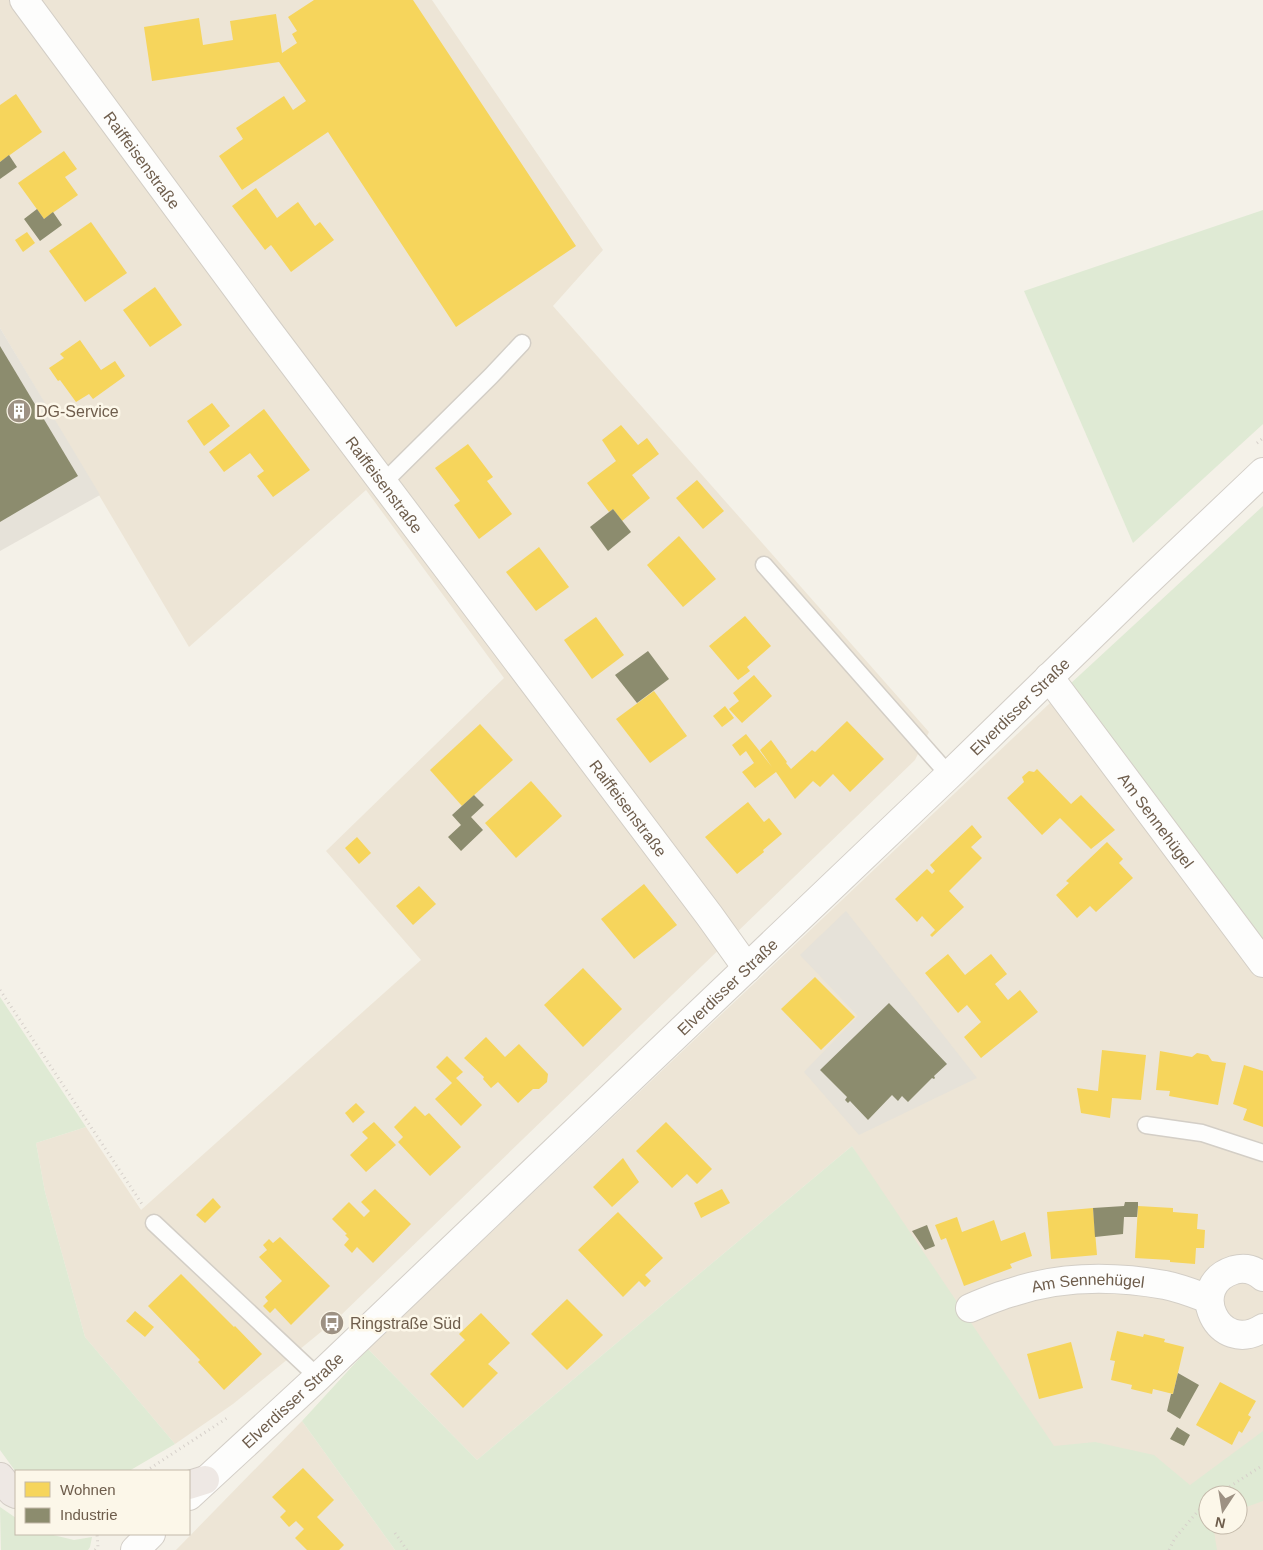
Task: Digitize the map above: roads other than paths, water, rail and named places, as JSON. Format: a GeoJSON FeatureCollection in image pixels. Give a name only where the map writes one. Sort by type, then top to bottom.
{"type":"FeatureCollection","features":[{"type":"Feature","properties":{"kind":"highway"},"geometry":{"type":"LineString","coordinates":[[0,1477],[15,1494]]}},
{"type":"Feature","properties":{"kind":"street","name":"Raiffeisenstraße"},"geometry":{"type":"LineString","coordinates":[[24,0],[264,325],[709,915],[746,968]]}},
{"type":"Feature","properties":{"kind":"street","name":"Elverdisser Straße"},"geometry":{"type":"LineString","coordinates":[[194,1487],[318,1377],[949,775],[1263,472]]}},
{"type":"Feature","properties":{"kind":"street","name":"Am Sennehügel"},"geometry":{"type":"LineString","coordinates":[[1049,677],[1263,963]]}},
{"type":"Feature","properties":{"kind":"street"},"geometry":{"type":"LineString","coordinates":[[1261,1268],[1241,1268],[1226,1273],[1214,1284],[1209,1299],[1211,1314],[1220,1326],[1233,1334],[1248,1335],[1263,1329]]}},
{"type":"Feature","properties":{"kind":"street","name":"Am Sennehügel"},"geometry":{"type":"LineString","coordinates":[[970,1308],[1023,1289],[1052,1282],[1090,1279],[1130,1280],[1167,1286],[1209,1299]]}},
{"type":"Feature","properties":{"kind":"street"},"geometry":{"type":"LineString","coordinates":[[135,1550],[151,1535]]}},
{"type":"Feature","properties":{"kind":"lane"},"geometry":{"type":"LineString","coordinates":[[384,483],[522,343]]}},
{"type":"Feature","properties":{"kind":"lane"},"geometry":{"type":"LineString","coordinates":[[764,564],[949,775]]}},
{"type":"Feature","properties":{"kind":"lane"},"geometry":{"type":"LineString","coordinates":[[1146,1125],[1202,1133],[1263,1154]]}},
{"type":"Feature","properties":{"kind":"lane"},"geometry":{"type":"LineString","coordinates":[[154,1223],[318,1377]]}},
{"type":"Feature","properties":{"kind":"place","name":"DG-Service"},"geometry":{"type":"Point","coordinates":[19,411]}},
{"type":"Feature","properties":{"kind":"place","name":"Ringstraße Süd"},"geometry":{"type":"Point","coordinates":[332,1323]}}]}
